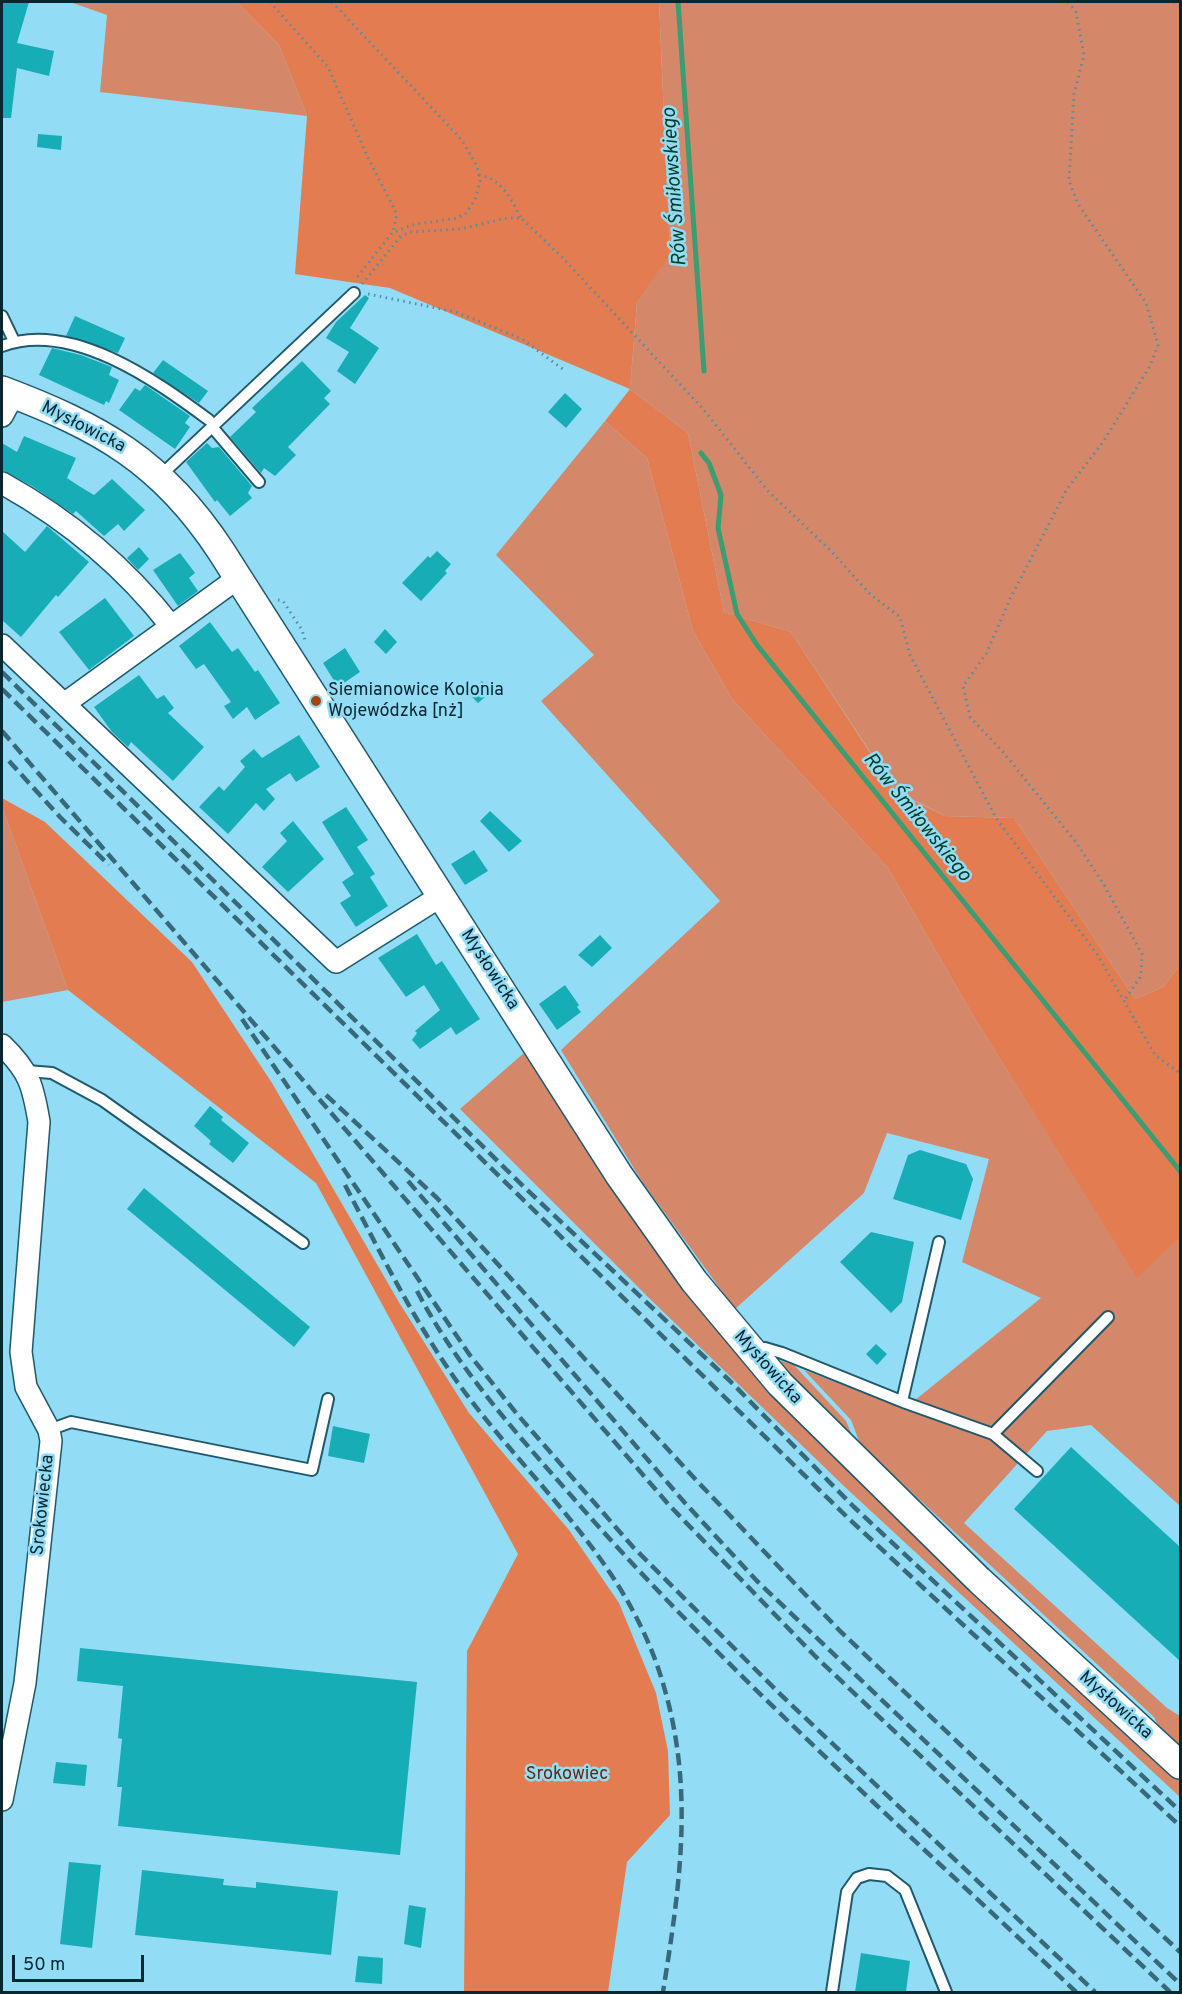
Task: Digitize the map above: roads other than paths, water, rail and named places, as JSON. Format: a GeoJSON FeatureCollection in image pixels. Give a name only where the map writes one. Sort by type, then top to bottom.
{"type":"FeatureCollection","features":[{"type":"Feature","properties":{"kind":"street","name":"Mysłowicka"},"geometry":{"type":"LineString","coordinates":[[6,400],[73,419],[114,441],[160,476],[192,511],[238,578],[647,1216],[694,1281],[752,1353],[810,1414],[912,1515],[1180,1765]]}},
{"type":"Feature","properties":{"kind":"street"},"geometry":{"type":"LineString","coordinates":[[2,483],[43,506],[120,568],[171,626]]}},
{"type":"Feature","properties":{"kind":"street"},"geometry":{"type":"LineString","coordinates":[[64,705],[238,578]]}},
{"type":"Feature","properties":{"kind":"street"},"geometry":{"type":"LineString","coordinates":[[2,645],[336,962],[441,896]]}},
{"type":"Feature","properties":{"kind":"street","name":"Srokowiecka"},"geometry":{"type":"LineString","coordinates":[[2,1045],[27,1071],[34,1092],[39,1122],[21,1352],[26,1387],[49,1430],[51,1441],[25,1683],[2,1800]]}},
{"type":"Feature","properties":{"kind":"lane"},"geometry":{"type":"LineString","coordinates":[[160,476],[353,288]]}},
{"type":"Feature","properties":{"kind":"lane"},"geometry":{"type":"LineString","coordinates":[[2,316],[14,341]]}},
{"type":"Feature","properties":{"kind":"lane"},"geometry":{"type":"LineString","coordinates":[[2,346],[14,341],[72,342],[149,378],[211,424],[259,482]]}},
{"type":"Feature","properties":{"kind":"lane"},"geometry":{"type":"LineString","coordinates":[[27,1071],[52,1073],[102,1100],[303,1243]]}},
{"type":"Feature","properties":{"kind":"lane"},"geometry":{"type":"LineString","coordinates":[[902,1401],[939,1242]]}},
{"type":"Feature","properties":{"kind":"lane"},"geometry":{"type":"LineString","coordinates":[[993,1434],[1108,1317]]}},
{"type":"Feature","properties":{"kind":"lane"},"geometry":{"type":"LineString","coordinates":[[752,1353],[761,1348],[782,1353],[902,1401],[993,1434],[1036,1471]]}},
{"type":"Feature","properties":{"kind":"lane"},"geometry":{"type":"LineString","coordinates":[[49,1430],[71,1422],[312,1470],[328,1399]]}},
{"type":"Feature","properties":{"kind":"lane"},"geometry":{"type":"LineString","coordinates":[[832,1992],[847,1892],[857,1878],[869,1874],[887,1876],[905,1890],[946,1992]]}},
{"type":"Feature","properties":{"kind":"waterway","name":"Rów Śmiłowskiego"},"geometry":{"type":"LineString","coordinates":[[678,2],[704,371]]}},
{"type":"Feature","properties":{"kind":"waterway","name":"Rów Śmiłowskiego"},"geometry":{"type":"LineString","coordinates":[[701,453],[709,463],[721,495],[718,528],[737,614],[757,645],[1180,1171]]}},
{"type":"Feature","properties":{"kind":"railway"},"geometry":{"type":"LineString","coordinates":[[2,672],[524,1187],[729,1380],[854,1507],[1180,1811]]}},
{"type":"Feature","properties":{"kind":"railway"},"geometry":{"type":"LineString","coordinates":[[2,689],[847,1517],[1180,1826]]}},
{"type":"Feature","properties":{"kind":"railway"},"geometry":{"type":"LineString","coordinates":[[2,731],[669,1505],[816,1657],[1170,1992]]}},
{"type":"Feature","properties":{"kind":"railway"},"geometry":{"type":"LineString","coordinates":[[9,761],[60,817],[109,865]]}},
{"type":"Feature","properties":{"kind":"railway"},"geometry":{"type":"LineString","coordinates":[[242,1019],[469,1354],[517,1414],[633,1547],[781,1695],[1095,1992]]}},
{"type":"Feature","properties":{"kind":"railway"},"geometry":{"type":"LineString","coordinates":[[326,1095],[437,1198],[697,1481],[840,1631],[1180,1952]]}},
{"type":"Feature","properties":{"kind":"railway"},"geometry":{"type":"LineString","coordinates":[[408,1181],[685,1503],[757,1581],[1180,1984]]}},
{"type":"Feature","properties":{"kind":"railway"},"geometry":{"type":"LineString","coordinates":[[345,1185],[398,1286],[442,1359],[487,1421],[605,1565],[629,1604],[650,1647],[666,1694],[675,1732],[682,1806],[678,1880],[663,1992]]}},
{"type":"Feature","properties":{"kind":"railway"},"geometry":{"type":"LineString","coordinates":[[417,1291],[451,1347],[490,1400],[553,1475],[634,1565],[694,1628],[820,1752],[1076,1992]]}},
{"type":"Feature","properties":{"kind":"place","name":"Siemianowice Kolonia Wojewódzka [nż]"},"geometry":{"type":"Point","coordinates":[316,701]}},
{"type":"Feature","properties":{"kind":"park label","name":"Srokowiec"},"geometry":{"type":"Point","coordinates":[567,1775]}}]}
